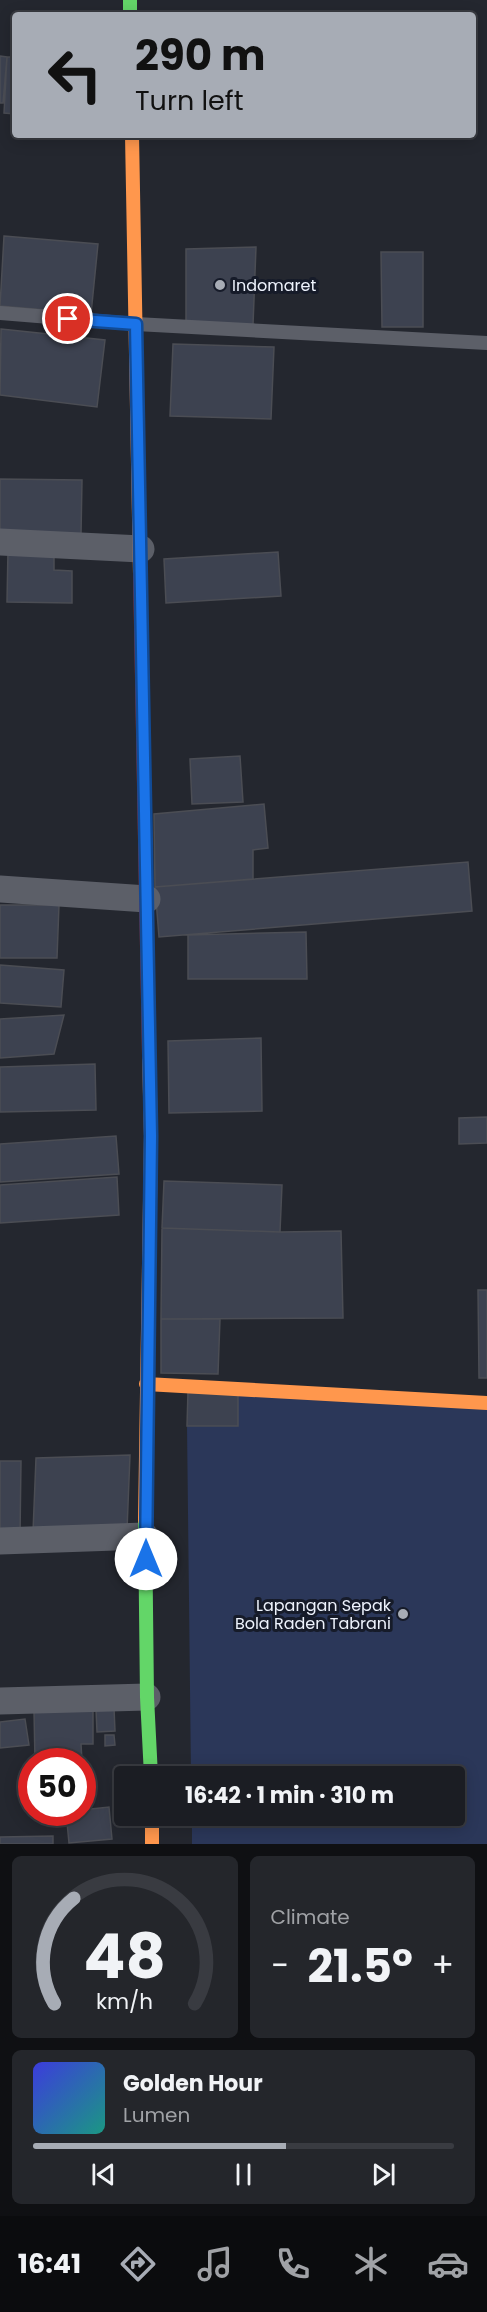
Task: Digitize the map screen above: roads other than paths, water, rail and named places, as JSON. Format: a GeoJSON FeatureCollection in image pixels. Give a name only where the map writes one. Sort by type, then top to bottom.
{"type":"FeatureCollection","features":[{"type":"Feature","properties":{"kind":"main road"},"geometry":{"type":"LineString","coordinates":[[132,138],[151,1136],[146,1384],[147,1697],[150,1766]]}},
{"type":"Feature","properties":{"kind":"main road"},"geometry":{"type":"LineString","coordinates":[[146,1384],[487,1403]]}},
{"type":"Feature","properties":{"kind":"main road"},"geometry":{"type":"LineString","coordinates":[[152,1826],[152,1844]]}},
{"type":"Feature","properties":{"kind":"street"},"geometry":{"type":"LineString","coordinates":[[0,542],[141,549]]}},
{"type":"Feature","properties":{"kind":"street"},"geometry":{"type":"LineString","coordinates":[[0,889],[147,899]]}},
{"type":"Feature","properties":{"kind":"street"},"geometry":{"type":"LineString","coordinates":[[0,1541],[146,1536]]}},
{"type":"Feature","properties":{"kind":"street"},"geometry":{"type":"LineString","coordinates":[[0,1701],[147,1697]]}},
{"type":"Feature","properties":{"kind":"lane"},"geometry":{"type":"LineString","coordinates":[[0,313],[136,324],[487,343]]}},
{"type":"Feature","properties":{"kind":"place","name":"Indomaret"},"geometry":{"type":"Point","coordinates":[220,285]}},
{"type":"Feature","properties":{"kind":"place","name":"Lapangan Sepak Bola Raden Tabrani"},"geometry":{"type":"Point","coordinates":[403,1614]}}]}
